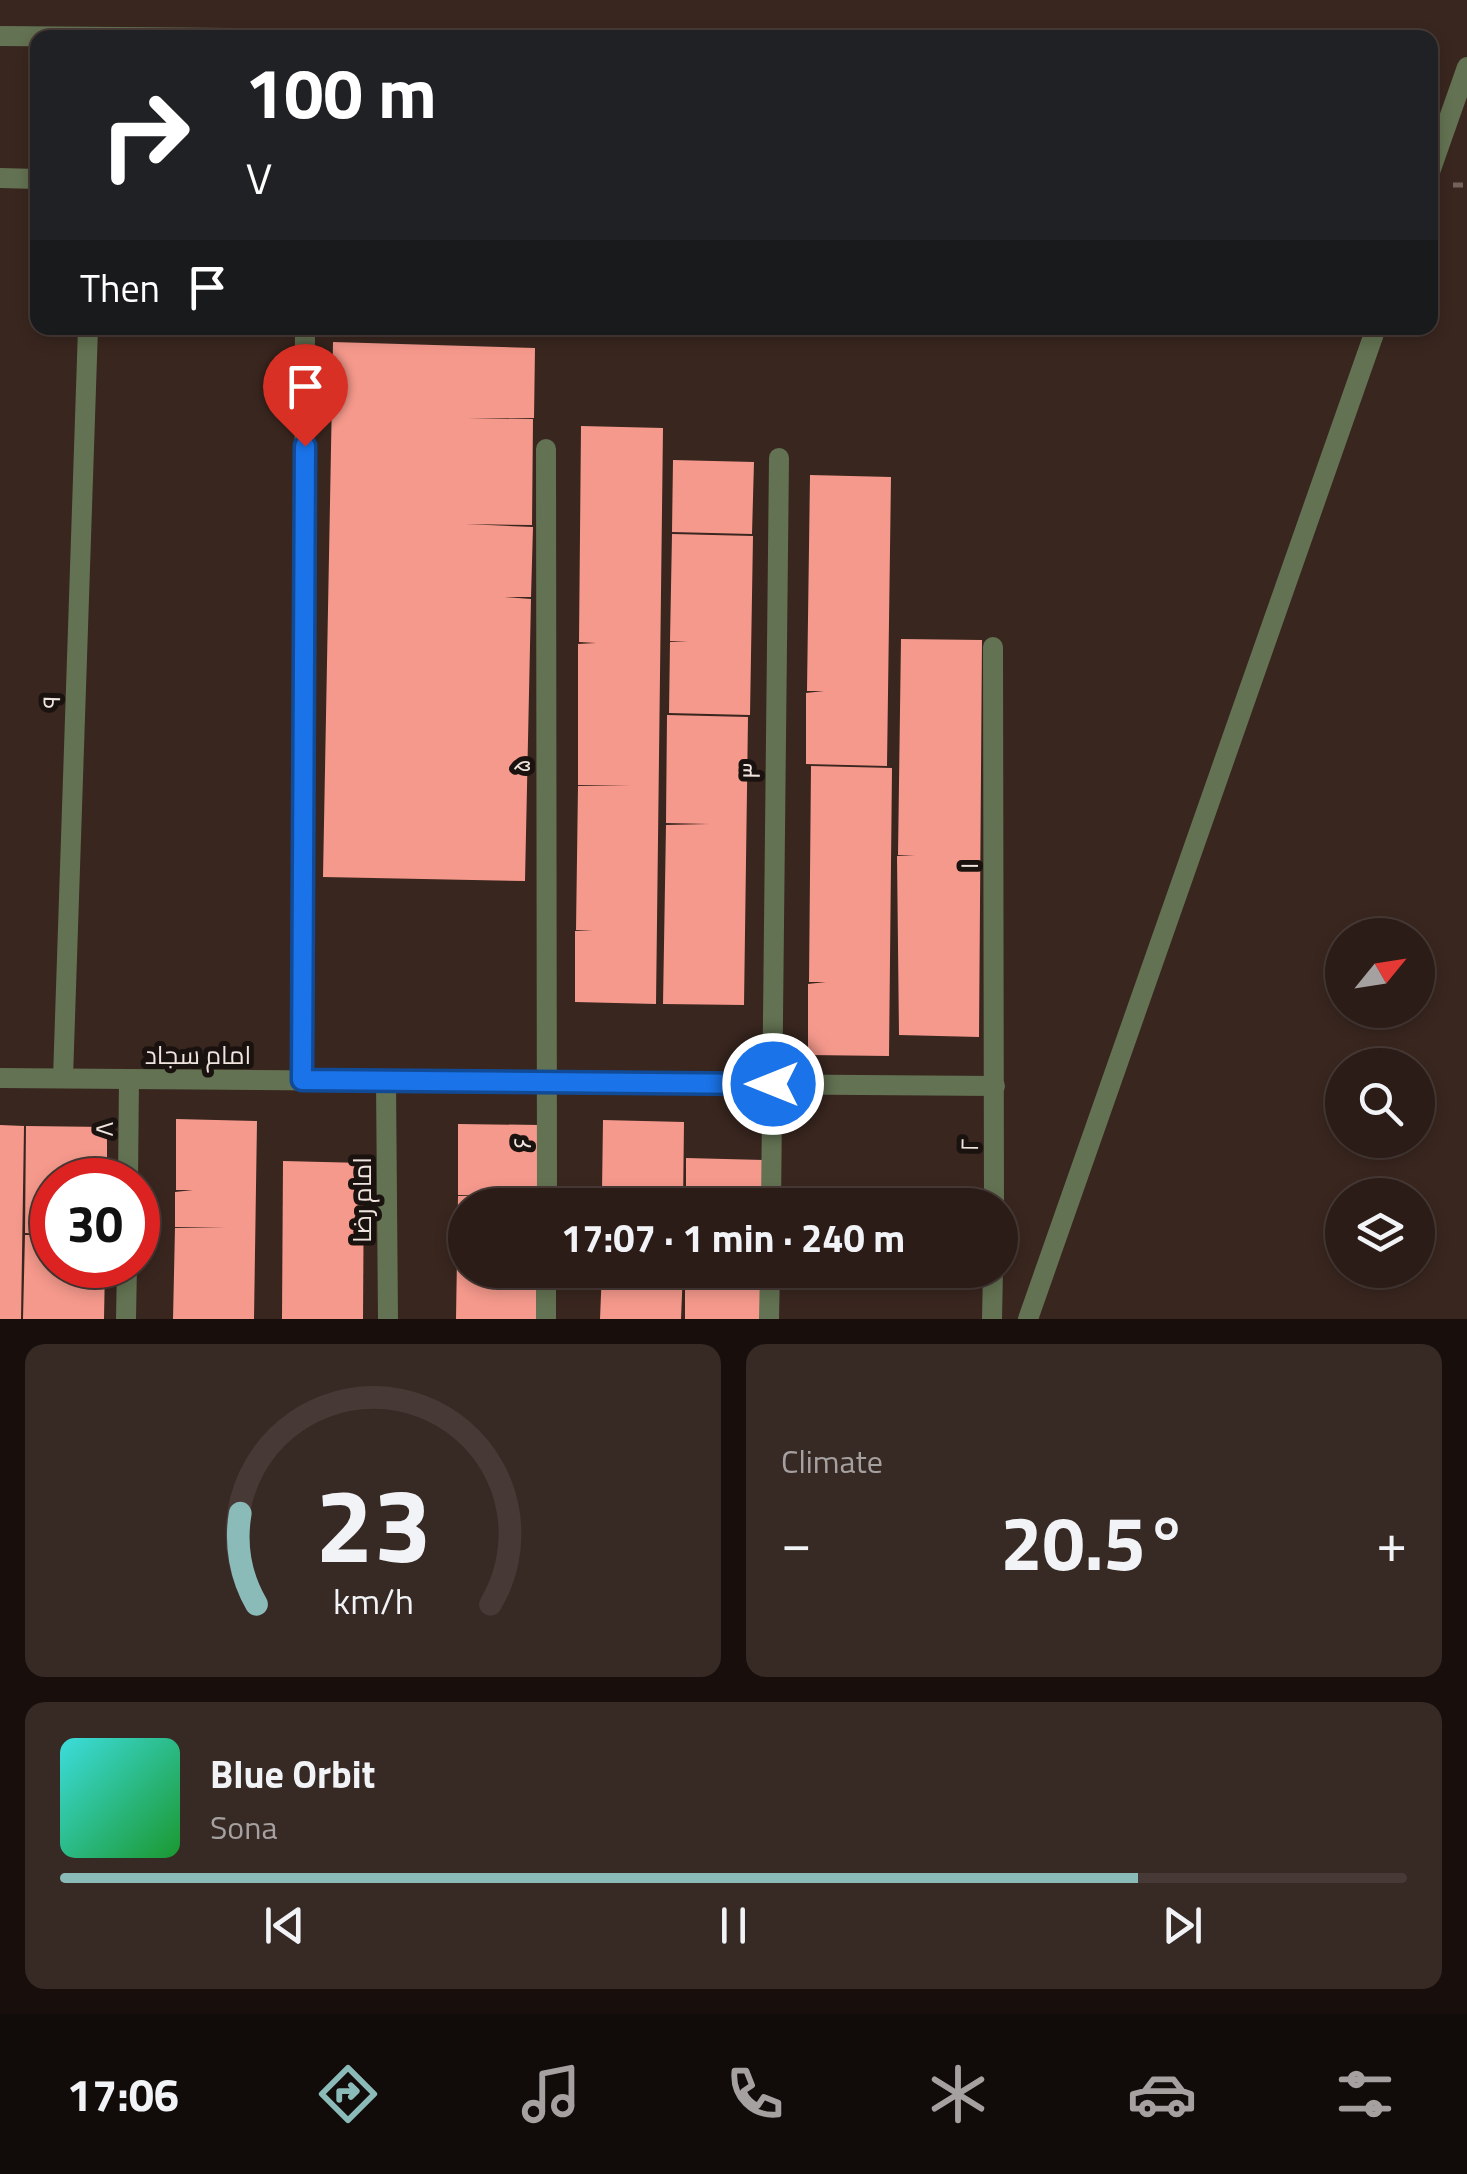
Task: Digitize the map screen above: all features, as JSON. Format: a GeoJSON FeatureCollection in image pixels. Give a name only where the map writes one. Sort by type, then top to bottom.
{"type":"FeatureCollection","features":[{"type":"Feature","properties":{"kind":"street"},"geometry":{"type":"LineString","coordinates":[[0,36],[30,36]]}},
{"type":"Feature","properties":{"kind":"street"},"geometry":{"type":"LineString","coordinates":[[1438,149],[1467,66]]}},
{"type":"Feature","properties":{"kind":"street"},"geometry":{"type":"LineString","coordinates":[[0,178],[30,179]]}},
{"type":"Feature","properties":{"kind":"street","name":"۹"},"geometry":{"type":"LineString","coordinates":[[63,1078],[88,335]]}},
{"type":"Feature","properties":{"kind":"street"},"geometry":{"type":"LineString","coordinates":[[302,1080],[306,335]]}},
{"type":"Feature","properties":{"kind":"street"},"geometry":{"type":"LineString","coordinates":[[1028,1319],[1374,335]]}},
{"type":"Feature","properties":{"kind":"street","name":"۵"},"geometry":{"type":"LineString","coordinates":[[546,449],[547,1082]]}},
{"type":"Feature","properties":{"kind":"street","name":"۳"},"geometry":{"type":"LineString","coordinates":[[771,1188],[779,458]]}},
{"type":"Feature","properties":{"kind":"street","name":"۱"},"geometry":{"type":"LineString","coordinates":[[993,647],[995,1086]]}},
{"type":"Feature","properties":{"kind":"street","name":"امام سجاد"},"geometry":{"type":"LineString","coordinates":[[0,1078],[995,1086]]}},
{"type":"Feature","properties":{"kind":"street","name":"۸"},"geometry":{"type":"LineString","coordinates":[[128,1158],[129,1079]]}},
{"type":"Feature","properties":{"kind":"street","name":"امام رضا"},"geometry":{"type":"LineString","coordinates":[[386,1081],[388,1319]]}},
{"type":"Feature","properties":{"kind":"street","name":"۶"},"geometry":{"type":"LineString","coordinates":[[546,1188],[547,1082]]}},
{"type":"Feature","properties":{"kind":"street","name":"۲"},"geometry":{"type":"LineString","coordinates":[[994,1188],[995,1086]]}},
{"type":"Feature","properties":{"kind":"street"},"geometry":{"type":"LineString","coordinates":[[126,1319],[127,1288]]}},
{"type":"Feature","properties":{"kind":"street"},"geometry":{"type":"LineString","coordinates":[[546,1288],[546,1319]]}},
{"type":"Feature","properties":{"kind":"street"},"geometry":{"type":"LineString","coordinates":[[769,1319],[770,1288]]}},
{"type":"Feature","properties":{"kind":"street"},"geometry":{"type":"LineString","coordinates":[[992,1319],[993,1288]]}},
{"type":"Feature","properties":{"kind":"building"},"geometry":{"type":"Polygon","coordinates":[[[333,342],[535,348],[534,418],[467,418],[533,419],[532,525],[466,524],[533,527],[531,597],[505,597],[531,599],[525,881],[323,877],[333,342]]]}},
{"type":"Feature","properties":{"kind":"building"},"geometry":{"type":"Polygon","coordinates":[[[581,426],[663,428],[656,1004],[575,1002],[575,931],[593,930],[576,930],[578,786],[630,786],[578,785],[578,644],[596,643],[579,642],[581,426]]]}},
{"type":"Feature","properties":{"kind":"building"},"geometry":{"type":"Polygon","coordinates":[[[673,460],[754,462],[752,534],[672,532],[673,460]]]}},
{"type":"Feature","properties":{"kind":"building"},"geometry":{"type":"Polygon","coordinates":[[[810,475],[891,477],[887,766],[806,764],[806,693],[824,691],[807,691],[810,475]]]}},
{"type":"Feature","properties":{"kind":"building"},"geometry":{"type":"Polygon","coordinates":[[[672,534],[753,536],[750,715],[669,713],[670,642],[688,641],[670,641],[672,534]]]}},
{"type":"Feature","properties":{"kind":"building"},"geometry":{"type":"Polygon","coordinates":[[[901,639],[982,640],[979,1037],[899,1035],[897,856],[915,855],[898,855],[901,639]]]}},
{"type":"Feature","properties":{"kind":"building"},"geometry":{"type":"Polygon","coordinates":[[[667,715],[748,717],[744,1005],[663,1004],[666,825],[709,824],[666,823],[667,715]]]}},
{"type":"Feature","properties":{"kind":"building"},"geometry":{"type":"Polygon","coordinates":[[[811,766],[892,768],[889,1056],[808,1055],[808,984],[826,982],[809,982],[811,766]]]}},
{"type":"Feature","properties":{"kind":"building"},"geometry":{"type":"Polygon","coordinates":[[[176,1119],[257,1121],[254,1319],[173,1319],[175,1228],[226,1228],[175,1227],[175,1192],[193,1190],[176,1190],[176,1119]]]}},
{"type":"Feature","properties":{"kind":"building"},"geometry":{"type":"Polygon","coordinates":[[[603,1120],[684,1122],[683,1188],[602,1188],[603,1120]]]}},
{"type":"Feature","properties":{"kind":"building"},"geometry":{"type":"Polygon","coordinates":[[[458,1124],[539,1125],[539,1188],[458,1188],[458,1124]]]}},
{"type":"Feature","properties":{"kind":"building"},"geometry":{"type":"Polygon","coordinates":[[[0,1125],[24,1126],[21,1319],[0,1319],[0,1125]]]}},
{"type":"Feature","properties":{"kind":"building"},"geometry":{"type":"Polygon","coordinates":[[[26,1126],[107,1127],[107,1158],[30,1158],[30,1233],[25,1233],[26,1126]]]}},
{"type":"Feature","properties":{"kind":"building"},"geometry":{"type":"Polygon","coordinates":[[[686,1158],[767,1160],[767,1188],[686,1188],[686,1158]]]}},
{"type":"Feature","properties":{"kind":"building"},"geometry":{"type":"Polygon","coordinates":[[[283,1161],[364,1163],[363,1319],[282,1319],[283,1161]]]}},
{"type":"Feature","properties":{"kind":"building"},"geometry":{"type":"Polygon","coordinates":[[[25,1235],[30,1235],[30,1288],[105,1288],[104,1319],[23,1319],[25,1235]]]}},
{"type":"Feature","properties":{"kind":"building"},"geometry":{"type":"Polygon","coordinates":[[[457,1288],[538,1288],[537,1319],[456,1319],[457,1288]]]}},
{"type":"Feature","properties":{"kind":"building"},"geometry":{"type":"Polygon","coordinates":[[[601,1288],[682,1288],[681,1319],[600,1319],[601,1288]]]}},
{"type":"Feature","properties":{"kind":"building"},"geometry":{"type":"Polygon","coordinates":[[[685,1288],[767,1288],[766,1319],[685,1319],[685,1288]]]}},
{"type":"Feature","properties":{"kind":"route"},"geometry":{"type":"LineString","coordinates":[[305,446],[302,1080],[773,1084]]}}]}
